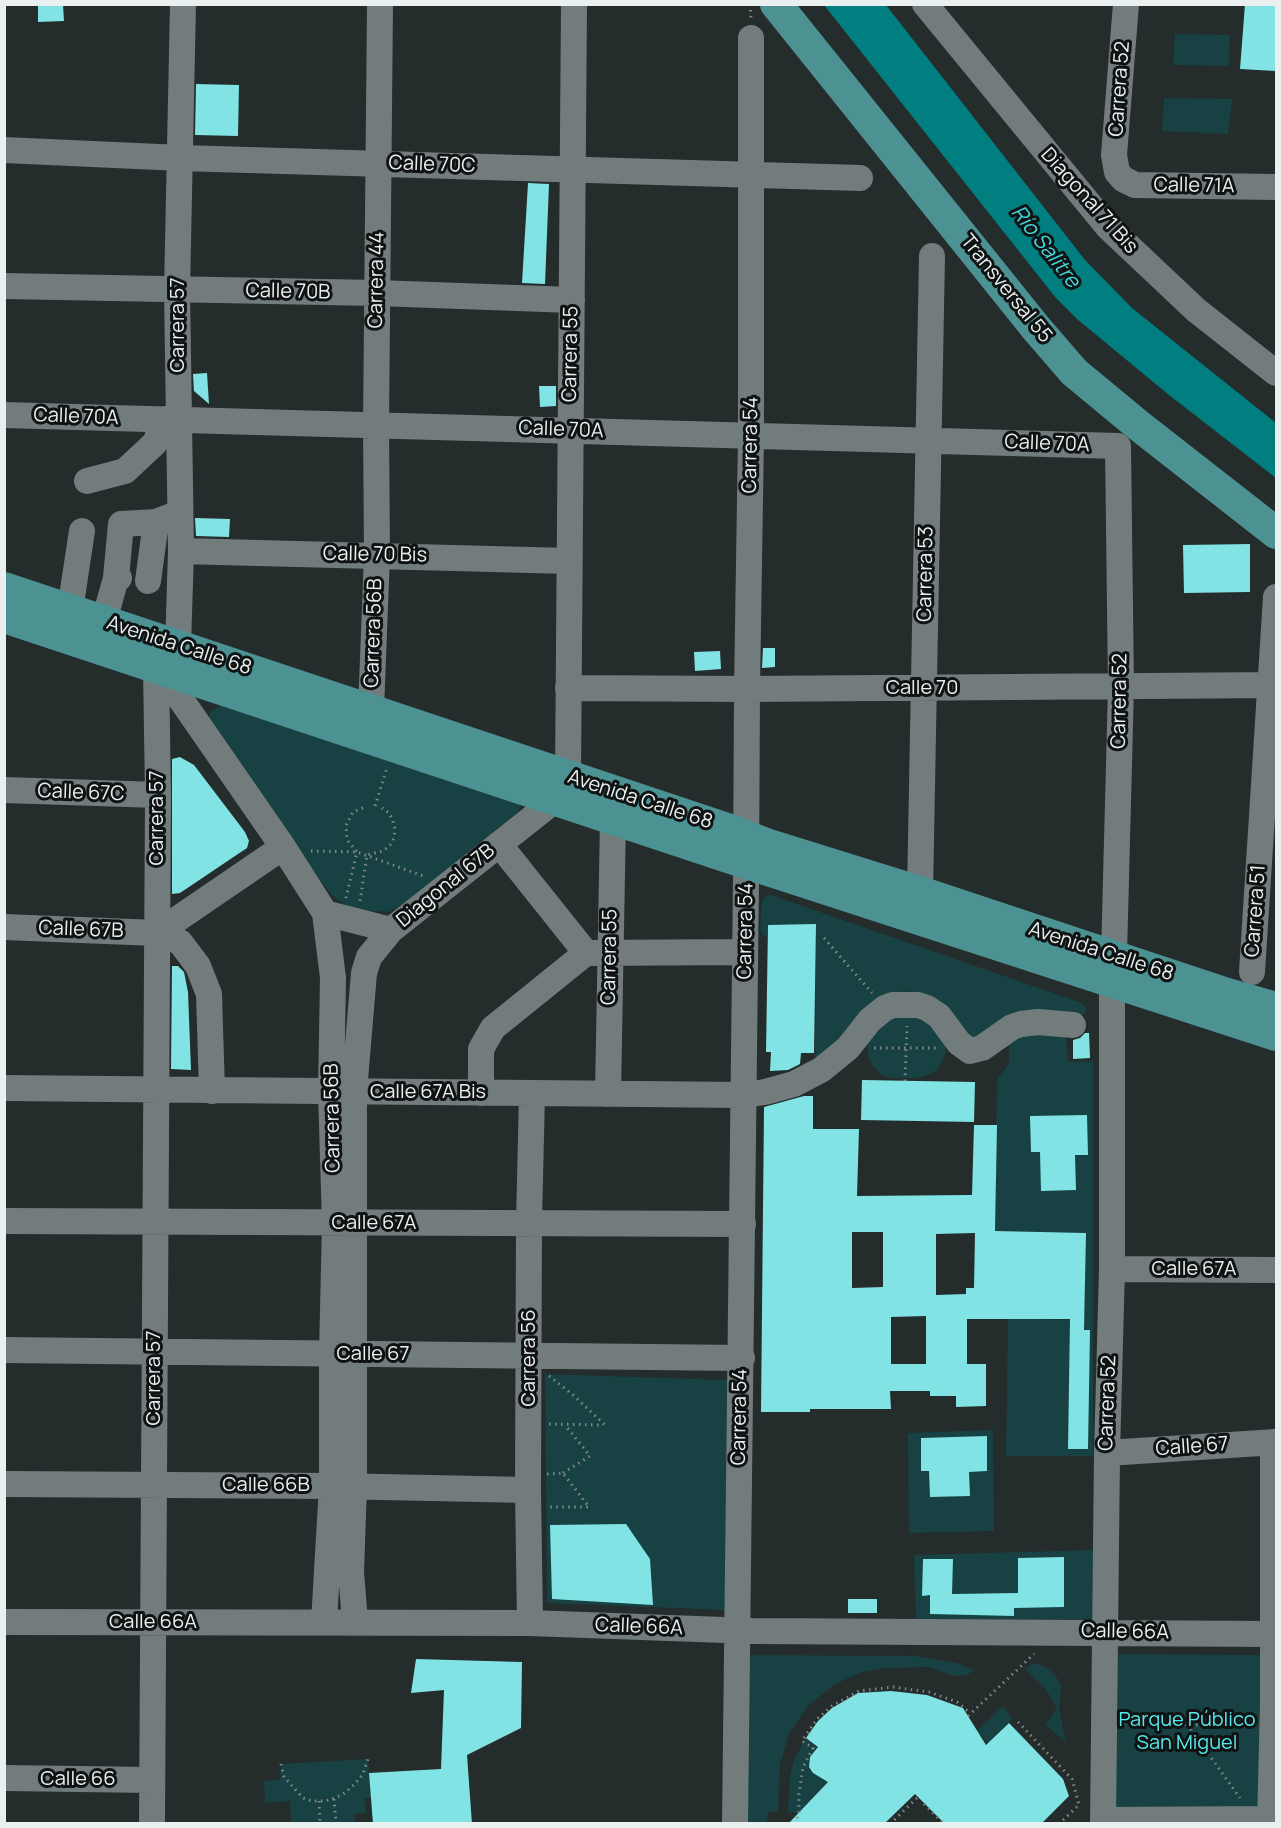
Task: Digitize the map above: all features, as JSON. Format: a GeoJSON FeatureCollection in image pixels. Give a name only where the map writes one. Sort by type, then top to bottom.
{"type":"FeatureCollection","features":[{"type":"Feature","properties":{"kind":"main road","name":"Transversal 55"},"geometry":{"type":"LineString","coordinates":[[776,4],[1029,320],[1074,372],[1276,533]]}},
{"type":"Feature","properties":{"kind":"main road","name":"Avenida Calle 68"},"geometry":{"type":"LineString","coordinates":[[4,588],[104,621],[167,657],[395,747],[561,788],[613,819],[746,849],[766,844],[920,892],[1276,1035]]}},
{"type":"Feature","properties":{"kind":"main road","name":"Avenida Calle 68"},"geometry":{"type":"LineString","coordinates":[[4,617],[371,710],[561,788],[746,849],[1113,969],[1221,992],[1276,1008]]}},
{"type":"Feature","properties":{"kind":"main road"},"geometry":{"type":"LineString","coordinates":[[1221,992],[1276,994]]}},
{"type":"Feature","properties":{"kind":"street","name":"Carrera 57"},"geometry":{"type":"LineString","coordinates":[[152,1824],[158,795],[167,657],[179,604],[181,551],[172,420],[181,158],[183,4]]}},
{"type":"Feature","properties":{"kind":"street","name":"Carrera 44"},"geometry":{"type":"LineString","coordinates":[[377,555],[376,425],[381,4]]}},
{"type":"Feature","properties":{"kind":"street","name":"Carrera 55"},"geometry":{"type":"LineString","coordinates":[[561,788],[568,688],[574,4]]}},
{"type":"Feature","properties":{"kind":"street","name":"Diagonal 71 Bis"},"geometry":{"type":"LineString","coordinates":[[925,4],[1107,227],[1196,310],[1276,373]]}},
{"type":"Feature","properties":{"kind":"street","name":"Carrera 52"},"geometry":{"type":"LineString","coordinates":[[1117,172],[1114,156],[1126,4]]}},
{"type":"Feature","properties":{"kind":"street","name":"Carrera 54"},"geometry":{"type":"LineString","coordinates":[[735,1824],[751,436],[751,38]]}},
{"type":"Feature","properties":{"kind":"street","name":"Calle 70C"},"geometry":{"type":"LineString","coordinates":[[4,150],[181,158],[860,178]]}},
{"type":"Feature","properties":{"kind":"street","name":"Calle 71A"},"geometry":{"type":"LineString","coordinates":[[1117,172],[1123,179],[1135,185],[1276,187]]}},
{"type":"Feature","properties":{"kind":"street","name":"Carrera 53"},"geometry":{"type":"LineString","coordinates":[[920,892],[932,256]]}},
{"type":"Feature","properties":{"kind":"street","name":"Calle 70B"},"geometry":{"type":"LineString","coordinates":[[4,286],[377,293],[572,300]]}},
{"type":"Feature","properties":{"kind":"street","name":"Calle 70A"},"geometry":{"type":"LineString","coordinates":[[4,415],[1118,446]]}},
{"type":"Feature","properties":{"kind":"street"},"geometry":{"type":"LineString","coordinates":[[87,481],[125,471],[154,443],[172,420]]}},
{"type":"Feature","properties":{"kind":"street","name":"Carrera 52"},"geometry":{"type":"LineString","coordinates":[[1103,1822],[1104,1632],[1112,1269],[1112,1026],[1121,687],[1118,446]]}},
{"type":"Feature","properties":{"kind":"street"},"geometry":{"type":"LineString","coordinates":[[131,579],[121,524],[156,522],[180,513]]}},
{"type":"Feature","properties":{"kind":"street"},"geometry":{"type":"LineString","coordinates":[[104,621],[131,579],[156,522]]}},
{"type":"Feature","properties":{"kind":"street"},"geometry":{"type":"LineString","coordinates":[[70,610],[82,531]]}},
{"type":"Feature","properties":{"kind":"street","name":"Calle 70 Bis"},"geometry":{"type":"LineString","coordinates":[[181,551],[569,561]]}},
{"type":"Feature","properties":{"kind":"street","name":"Carrera 56B"},"geometry":{"type":"LineString","coordinates":[[371,710],[377,555]]}},
{"type":"Feature","properties":{"kind":"street"},"geometry":{"type":"LineString","coordinates":[[131,579],[179,604]]}},
{"type":"Feature","properties":{"kind":"street","name":"Carrera 51"},"geometry":{"type":"LineString","coordinates":[[1252,972],[1266,903],[1276,597]]}},
{"type":"Feature","properties":{"kind":"street","name":"Carrera 56B"},"geometry":{"type":"LineString","coordinates":[[167,657],[173,688],[284,849],[341,918],[333,978],[343,1092],[345,1223],[343,1486],[355,1622]]}},
{"type":"Feature","properties":{"kind":"street","name":"Calle 70"},"geometry":{"type":"LineString","coordinates":[[568,688],[1274,685]]}},
{"type":"Feature","properties":{"kind":"street","name":"Diagonal 67B"},"geometry":{"type":"LineString","coordinates":[[341,918],[391,930],[499,844],[561,788]]}},
{"type":"Feature","properties":{"kind":"street","name":"Calle 67C"},"geometry":{"type":"LineString","coordinates":[[4,790],[158,795]]}},
{"type":"Feature","properties":{"kind":"street","name":"Carrera 55"},"geometry":{"type":"LineString","coordinates":[[608,1094],[598,953],[613,819]]}},
{"type":"Feature","properties":{"kind":"street"},"geometry":{"type":"LineString","coordinates":[[499,844],[598,953]]}},
{"type":"Feature","properties":{"kind":"street"},"geometry":{"type":"LineString","coordinates":[[157,933],[284,849]]}},
{"type":"Feature","properties":{"kind":"street","name":"Calle 67B"},"geometry":{"type":"LineString","coordinates":[[4,927],[157,933]]}},
{"type":"Feature","properties":{"kind":"street","name":"Carrera 56B"},"geometry":{"type":"LineString","coordinates":[[343,1092],[364,973],[369,957],[391,930]]}},
{"type":"Feature","properties":{"kind":"street"},"geometry":{"type":"LineString","coordinates":[[157,933],[180,942],[198,966],[209,994],[212,1091]]}},
{"type":"Feature","properties":{"kind":"street"},"geometry":{"type":"LineString","coordinates":[[481,1093],[481,1049],[493,1028],[598,953],[746,952]]}},
{"type":"Feature","properties":{"kind":"street"},"geometry":{"type":"LineString","coordinates":[[896,1006],[927,1008],[939,1016],[964,1048],[970,1051],[975,1051],[1021,1024],[1038,1022],[1112,1026]]}},
{"type":"Feature","properties":{"kind":"street","name":"Calle 67A Bis"},"geometry":{"type":"LineString","coordinates":[[4,1088],[744,1095],[794,1084],[821,1070],[848,1048],[870,1020],[896,1006]]}},
{"type":"Feature","properties":{"kind":"street","name":"Carrera 56"},"geometry":{"type":"LineString","coordinates":[[530,1623],[540,1490],[537,1364],[529,1223],[532,1093]]}},
{"type":"Feature","properties":{"kind":"street","name":"Calle 67A"},"geometry":{"type":"LineString","coordinates":[[4,1221],[743,1224]]}},
{"type":"Feature","properties":{"kind":"street","name":"Calle 67A"},"geometry":{"type":"LineString","coordinates":[[1112,1269],[1276,1270]]}},
{"type":"Feature","properties":{"kind":"street","name":"Calle 67"},"geometry":{"type":"LineString","coordinates":[[4,1350],[343,1354],[537,1364],[741,1358]]}},
{"type":"Feature","properties":{"kind":"street"},"geometry":{"type":"LineString","coordinates":[[1103,1822],[1270,1821],[1267,1734],[1275,1703],[1273,1634],[1275,1442]]}},
{"type":"Feature","properties":{"kind":"street","name":"Calle 67"},"geometry":{"type":"LineString","coordinates":[[1107,1453],[1275,1442]]}},
{"type":"Feature","properties":{"kind":"street","name":"Calle 66B"},"geometry":{"type":"LineString","coordinates":[[4,1485],[343,1486],[540,1490]]}},
{"type":"Feature","properties":{"kind":"street","name":"Carrera 56B"},"geometry":{"type":"LineString","coordinates":[[324,1622],[343,1486]]}},
{"type":"Feature","properties":{"kind":"street","name":"Calle 66A"},"geometry":{"type":"LineString","coordinates":[[4,1622],[530,1623],[736,1630],[1273,1634]]}},
{"type":"Feature","properties":{"kind":"street","name":"Calle 66"},"geometry":{"type":"LineString","coordinates":[[4,1779],[152,1780]]}},
{"type":"Feature","properties":{"kind":"path"},"geometry":{"type":"LineString","coordinates":[[375,806],[395,747]]}},
{"type":"Feature","properties":{"kind":"path"},"geometry":{"type":"LineString","coordinates":[[357,852],[347,840],[346,825],[353,812],[367,806]]}},
{"type":"Feature","properties":{"kind":"path"},"geometry":{"type":"LineString","coordinates":[[367,855],[376,855],[383,851],[394,838],[393,821],[382,808]]}},
{"type":"Feature","properties":{"kind":"path"},"geometry":{"type":"LineString","coordinates":[[284,849],[357,852],[447,886]]}},
{"type":"Feature","properties":{"kind":"path"},"geometry":{"type":"LineString","coordinates":[[341,918],[357,852]]}},
{"type":"Feature","properties":{"kind":"path"},"geometry":{"type":"LineString","coordinates":[[341,918],[367,855]]}},
{"type":"Feature","properties":{"kind":"path"},"geometry":{"type":"LineString","coordinates":[[824,938],[896,1006],[906,1048],[905,1081]]}},
{"type":"Feature","properties":{"kind":"path"},"geometry":{"type":"LineString","coordinates":[[848,1048],[964,1048]]}},
{"type":"Feature","properties":{"kind":"path"},"geometry":{"type":"LineString","coordinates":[[537,1364],[604,1425],[545,1424]]}},
{"type":"Feature","properties":{"kind":"path"},"geometry":{"type":"LineString","coordinates":[[540,1490],[590,1456],[565,1425]]}},
{"type":"Feature","properties":{"kind":"path"},"geometry":{"type":"LineString","coordinates":[[540,1490],[589,1507],[563,1473]]}},
{"type":"Feature","properties":{"kind":"path"},"geometry":{"type":"LineString","coordinates":[[795,1824],[799,1813],[803,1767],[813,1748],[802,1741],[817,1719],[832,1706],[859,1690],[893,1687],[929,1692],[957,1702],[969,1714],[1037,1650]]}},
{"type":"Feature","properties":{"kind":"path"},"geometry":{"type":"LineString","coordinates":[[1018,1722],[1072,1779],[1079,1805],[1059,1824]]}},
{"type":"Feature","properties":{"kind":"path"},"geometry":{"type":"LineString","coordinates":[[1121,1723],[1187,1724],[1267,1734]]}},
{"type":"Feature","properties":{"kind":"path"},"geometry":{"type":"LineString","coordinates":[[1187,1724],[1242,1800]]}},
{"type":"Feature","properties":{"kind":"path"},"geometry":{"type":"LineString","coordinates":[[281,1764],[284,1777],[297,1792],[307,1800],[319,1801],[334,1799],[347,1791],[359,1779],[368,1759]]}},
{"type":"Feature","properties":{"kind":"path"},"geometry":{"type":"LineString","coordinates":[[890,1824],[918,1797]]}},
{"type":"Feature","properties":{"kind":"path"},"geometry":{"type":"LineString","coordinates":[[334,1799],[336,1824]]}},
{"type":"Feature","properties":{"kind":"path"},"geometry":{"type":"LineString","coordinates":[[319,1801],[320,1824]]}},
{"type":"Feature","properties":{"kind":"path"},"geometry":{"type":"LineString","coordinates":[[924,1804],[944,1824]]}},
{"type":"Feature","properties":{"kind":"green space"},"geometry":{"type":"Polygon","coordinates":[[[1175,34],[1230,35],[1229,66],[1173,65],[1175,34]]]}},
{"type":"Feature","properties":{"kind":"green space"},"geometry":{"type":"Polygon","coordinates":[[[1164,98],[1232,99],[1228,134],[1162,131],[1164,98]]]}},
{"type":"Feature","properties":{"kind":"green space"},"geometry":{"type":"Polygon","coordinates":[[[222,705],[518,798],[520,807],[518,812],[402,905],[389,912],[359,910],[345,905],[332,895],[295,851],[209,718],[210,712],[222,705]]]}},
{"type":"Feature","properties":{"kind":"green space"},"geometry":{"type":"Polygon","coordinates":[[[768,894],[1082,1003],[1087,1010],[1083,1015],[975,1042],[920,993],[903,991],[894,994],[815,1060],[816,925],[768,925],[767,937],[762,934],[760,930],[762,901],[768,894]]]}},
{"type":"Feature","properties":{"kind":"green space"},"geometry":{"type":"Polygon","coordinates":[[[921,1017],[931,1020],[946,1045],[941,1064],[934,1072],[915,1078],[889,1078],[880,1074],[868,1057],[867,1046],[870,1035],[886,1020],[921,1017]]]}},
{"type":"Feature","properties":{"kind":"green space"},"geometry":{"type":"Polygon","coordinates":[[[1019,1033],[1066,1037],[1068,1062],[1093,1061],[1093,1456],[1006,1456],[1008,1318],[1084,1320],[1086,1233],[995,1231],[997,1079],[1009,1063],[1009,1043],[1019,1033]]]}},
{"type":"Feature","properties":{"kind":"green space"},"geometry":{"type":"Polygon","coordinates":[[[545,1374],[727,1380],[725,1610],[547,1603],[545,1374]]]}},
{"type":"Feature","properties":{"kind":"green space"},"geometry":{"type":"Polygon","coordinates":[[[993,1430],[994,1531],[909,1533],[908,1433],[993,1430]]]}},
{"type":"Feature","properties":{"kind":"green space"},"geometry":{"type":"Polygon","coordinates":[[[1093,1550],[1092,1619],[916,1620],[914,1555],[1093,1550]]]}},
{"type":"Feature","properties":{"kind":"green space","name":"Parque Público San Miguel"},"geometry":{"type":"Polygon","coordinates":[[[1116,1654],[1261,1655],[1259,1811],[1113,1808],[1116,1654]]]}},
{"type":"Feature","properties":{"kind":"green space"},"geometry":{"type":"Polygon","coordinates":[[[746,1655],[915,1656],[956,1663],[974,1670],[967,1675],[954,1676],[929,1667],[887,1668],[862,1672],[835,1684],[809,1705],[789,1733],[780,1765],[778,1812],[768,1812],[767,1823],[746,1824],[746,1655]]]}},
{"type":"Feature","properties":{"kind":"green space"},"geometry":{"type":"Polygon","coordinates":[[[1033,1663],[1044,1666],[1056,1676],[1061,1687],[1059,1708],[1066,1742],[1046,1725],[1057,1707],[1044,1687],[1025,1669],[1033,1663]]]}},
{"type":"Feature","properties":{"kind":"green space"},"geometry":{"type":"Polygon","coordinates":[[[1003,1706],[1012,1719],[988,1743],[977,1731],[1003,1706]]]}},
{"type":"Feature","properties":{"kind":"green space"},"geometry":{"type":"Polygon","coordinates":[[[806,1738],[820,1749],[810,1757],[809,1767],[813,1773],[819,1777],[832,1777],[799,1813],[788,1812],[790,1775],[794,1760],[806,1738]]]}},
{"type":"Feature","properties":{"kind":"green space"},"geometry":{"type":"Polygon","coordinates":[[[368,1759],[371,1798],[365,1798],[366,1813],[354,1814],[355,1823],[291,1823],[290,1801],[265,1803],[264,1781],[280,1780],[281,1764],[368,1759]]]}},
{"type":"Feature","properties":{"kind":"water","name":"Río Salitre"},"geometry":{"type":"Polygon","coordinates":[[[824,5],[886,5],[1085,260],[1132,308],[1276,423],[1276,478],[1169,395],[1077,319],[1056,298],[824,5]]]}},
{"type":"Feature","properties":{"kind":"building"},"geometry":{"type":"Polygon","coordinates":[[[38,4],[63,4],[64,21],[38,22],[38,4]]]}},
{"type":"Feature","properties":{"kind":"building"},"geometry":{"type":"Polygon","coordinates":[[[1245,4],[1276,4],[1276,71],[1240,69],[1245,4]]]}},
{"type":"Feature","properties":{"kind":"building"},"geometry":{"type":"Polygon","coordinates":[[[196,84],[239,85],[238,136],[195,135],[196,84]]]}},
{"type":"Feature","properties":{"kind":"building"},"geometry":{"type":"Polygon","coordinates":[[[528,183],[549,184],[545,284],[522,283],[528,183]]]}},
{"type":"Feature","properties":{"kind":"building"},"geometry":{"type":"Polygon","coordinates":[[[207,373],[209,404],[194,391],[193,374],[207,373]]]}},
{"type":"Feature","properties":{"kind":"building"},"geometry":{"type":"Polygon","coordinates":[[[539,386],[556,386],[556,406],[540,407],[539,386]]]}},
{"type":"Feature","properties":{"kind":"building"},"geometry":{"type":"Polygon","coordinates":[[[195,518],[230,519],[229,537],[196,536],[195,518]]]}},
{"type":"Feature","properties":{"kind":"building"},"geometry":{"type":"Polygon","coordinates":[[[1250,544],[1250,592],[1184,593],[1183,545],[1250,544]]]}},
{"type":"Feature","properties":{"kind":"building"},"geometry":{"type":"Polygon","coordinates":[[[763,648],[775,648],[775,667],[762,668],[763,648]]]}},
{"type":"Feature","properties":{"kind":"building"},"geometry":{"type":"Polygon","coordinates":[[[720,651],[721,669],[695,671],[694,652],[720,651]]]}},
{"type":"Feature","properties":{"kind":"building"},"geometry":{"type":"Polygon","coordinates":[[[180,757],[194,765],[245,832],[249,841],[247,848],[180,893],[172,894],[172,759],[180,757]]]}},
{"type":"Feature","properties":{"kind":"building"},"geometry":{"type":"Polygon","coordinates":[[[816,924],[814,1053],[801,1053],[800,1064],[788,1070],[770,1071],[771,1052],[766,1052],[768,925],[816,924]]]}},
{"type":"Feature","properties":{"kind":"building"},"geometry":{"type":"Polygon","coordinates":[[[172,966],[178,966],[184,972],[188,992],[191,1070],[171,1069],[172,966]]]}},
{"type":"Feature","properties":{"kind":"building"},"geometry":{"type":"Polygon","coordinates":[[[1089,1033],[1090,1058],[1073,1059],[1073,1040],[1089,1033]]]}},
{"type":"Feature","properties":{"kind":"building"},"geometry":{"type":"Polygon","coordinates":[[[862,1080],[975,1082],[974,1122],[861,1120],[862,1080]]]}},
{"type":"Feature","properties":{"kind":"building"},"geometry":{"type":"Polygon","coordinates":[[[804,1096],[813,1096],[813,1129],[859,1129],[857,1196],[972,1195],[974,1125],[997,1125],[995,1231],[1086,1233],[1084,1330],[1090,1330],[1088,1449],[1068,1449],[1070,1319],[967,1319],[967,1364],[986,1364],[986,1406],[956,1407],[956,1396],[930,1396],[930,1391],[890,1391],[891,1409],[810,1409],[810,1412],[761,1412],[764,1107],[804,1096]],[[852,1232],[852,1288],[883,1287],[883,1232],[852,1232]],[[975,1233],[936,1234],[936,1295],[966,1294],[966,1288],[974,1288],[975,1233]],[[926,1316],[891,1317],[891,1364],[926,1364],[926,1316]]]}},
{"type":"Feature","properties":{"kind":"building"},"geometry":{"type":"Polygon","coordinates":[[[1087,1115],[1088,1155],[1075,1155],[1076,1190],[1041,1191],[1040,1152],[1031,1152],[1030,1116],[1087,1115]]]}},
{"type":"Feature","properties":{"kind":"building"},"geometry":{"type":"Polygon","coordinates":[[[987,1436],[987,1471],[969,1472],[970,1496],[930,1497],[929,1471],[921,1471],[921,1438],[987,1436]]]}},
{"type":"Feature","properties":{"kind":"building"},"geometry":{"type":"Polygon","coordinates":[[[626,1524],[650,1559],[653,1605],[552,1599],[550,1525],[626,1524]]]}},
{"type":"Feature","properties":{"kind":"building"},"geometry":{"type":"Polygon","coordinates":[[[1064,1557],[1064,1607],[1014,1608],[1014,1616],[930,1614],[930,1595],[922,1596],[923,1559],[953,1559],[952,1594],[1018,1593],[1018,1558],[1064,1557]]]}},
{"type":"Feature","properties":{"kind":"building"},"geometry":{"type":"Polygon","coordinates":[[[848,1599],[877,1599],[877,1613],[848,1613],[848,1599]]]}},
{"type":"Feature","properties":{"kind":"building"},"geometry":{"type":"Polygon","coordinates":[[[416,1659],[522,1662],[521,1728],[467,1755],[472,1824],[373,1824],[369,1773],[441,1769],[444,1690],[411,1693],[416,1659]]]}},
{"type":"Feature","properties":{"kind":"building"},"geometry":{"type":"Polygon","coordinates":[[[891,1691],[927,1695],[963,1708],[986,1745],[1009,1723],[1063,1779],[1069,1796],[1041,1824],[945,1824],[915,1794],[884,1824],[788,1824],[828,1782],[813,1773],[809,1767],[810,1757],[818,1747],[806,1738],[818,1721],[832,1708],[858,1693],[891,1691]]]}}]}
